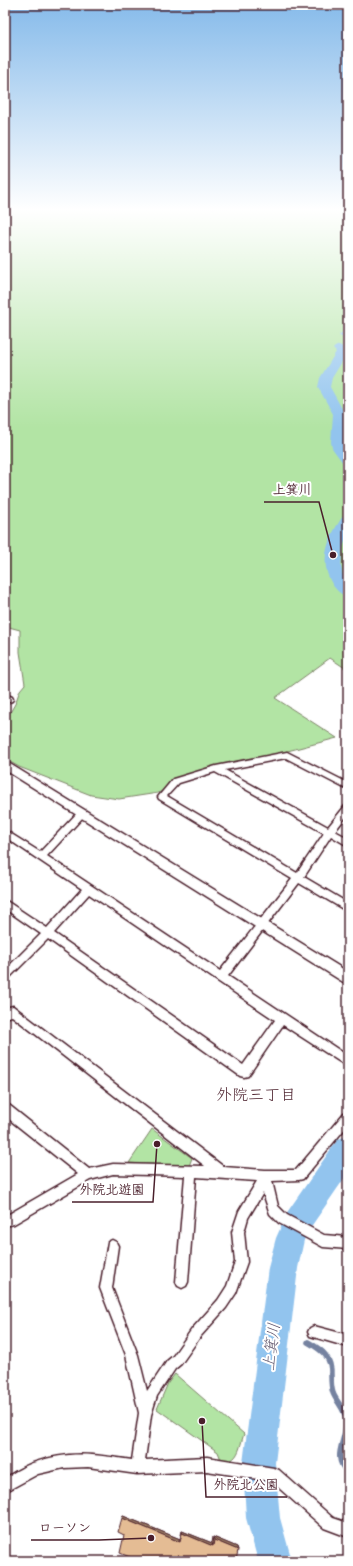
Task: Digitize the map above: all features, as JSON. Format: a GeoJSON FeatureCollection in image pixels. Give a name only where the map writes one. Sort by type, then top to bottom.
{"type":"FeatureCollection","features":[{"type":"Feature","properties":{"kind":"street"},"geometry":{"type":"LineString","coordinates":[[348,787],[287,756],[216,769],[176,781],[162,797],[348,908]]}},
{"type":"Feature","properties":{"kind":"street"},"geometry":{"type":"LineString","coordinates":[[5,765],[348,979]]}},
{"type":"Feature","properties":{"kind":"street"},"geometry":{"type":"LineString","coordinates":[[216,769],[348,842]]}},
{"type":"Feature","properties":{"kind":"street"},"geometry":{"type":"LineString","coordinates":[[221,976],[298,878],[329,832],[348,808]]}},
{"type":"Feature","properties":{"kind":"street"},"geometry":{"type":"LineString","coordinates":[[41,856],[82,813]]}},
{"type":"Feature","properties":{"kind":"street"},"geometry":{"type":"LineString","coordinates":[[5,832],[348,1062]]}},
{"type":"Feature","properties":{"kind":"street"},"geometry":{"type":"LineString","coordinates":[[5,976],[47,934],[88,888]]}},
{"type":"Feature","properties":{"kind":"street"},"geometry":{"type":"LineString","coordinates":[[5,904],[244,1072],[282,1019]]}},
{"type":"Feature","properties":{"kind":"street"},"geometry":{"type":"LineString","coordinates":[[5,1013],[13,1011],[222,1172]]}},
{"type":"Feature","properties":{"kind":"street"},"geometry":{"type":"LineString","coordinates":[[5,1109],[88,1175]]}},
{"type":"Feature","properties":{"kind":"street"},"geometry":{"type":"LineString","coordinates":[[5,1220],[10,1220],[88,1175],[113,1169],[222,1172],[265,1176],[301,1174],[348,1117]]}},
{"type":"Feature","properties":{"kind":"street"},"geometry":{"type":"LineString","coordinates":[[182,1282],[191,1172]]}},
{"type":"Feature","properties":{"kind":"street"},"geometry":{"type":"LineString","coordinates":[[265,1176],[274,1210],[290,1223],[322,1241],[348,1243]]}},
{"type":"Feature","properties":{"kind":"street"},"geometry":{"type":"LineString","coordinates":[[137,1467],[147,1404],[156,1386],[196,1333],[222,1304],[234,1284],[241,1262],[238,1232],[243,1215],[259,1190],[265,1176]]}},
{"type":"Feature","properties":{"kind":"street"},"geometry":{"type":"LineString","coordinates":[[112,1246],[106,1288],[132,1355],[145,1415]]}},
{"type":"Feature","properties":{"kind":"street"},"geometry":{"type":"LineString","coordinates":[[314,1332],[348,1341]]}},
{"type":"Feature","properties":{"kind":"street"},"geometry":{"type":"LineString","coordinates":[[5,1485],[36,1468],[64,1461],[88,1460],[137,1467],[207,1464],[248,1472],[274,1475],[329,1523],[348,1530]]}},
{"type":"Feature","properties":{"kind":"green space"},"geometry":{"type":"Polygon","coordinates":[[[5,281],[348,281],[348,670],[330,658],[275,698],[337,738],[200,774],[158,793],[119,799],[91,795],[19,767],[5,759],[5,721],[15,704],[20,690],[25,684],[20,652],[20,630],[5,626],[5,281]]]}},
{"type":"Feature","properties":{"kind":"green space"},"geometry":{"type":"Polygon","coordinates":[[[152,1129],[192,1158],[189,1166],[129,1163],[152,1129]]]}},
{"type":"Feature","properties":{"kind":"green space"},"geometry":{"type":"Polygon","coordinates":[[[175,1374],[244,1434],[238,1453],[232,1460],[222,1462],[218,1452],[157,1409],[168,1383],[175,1374]]]}},
{"type":"Feature","properties":{"kind":"building"},"geometry":{"type":"Polygon","coordinates":[[[122,1518],[180,1542],[182,1533],[213,1546],[214,1540],[238,1550],[236,1561],[139,1561],[120,1553],[124,1535],[118,1532],[122,1518]]]}},
{"type":"Feature","properties":{"kind":"waterway","name":"上箕川"},"geometry":{"type":"LineString","coordinates":[[339,349],[342,352],[326,378],[324,387],[338,410],[340,421],[337,442],[342,453],[348,460]]}},
{"type":"Feature","properties":{"kind":"waterway","name":"上箕川"},"geometry":{"type":"LineString","coordinates":[[348,519],[335,547],[333,557],[335,575],[340,584],[348,592]]}},
{"type":"Feature","properties":{"kind":"waterway","name":"上箕川"},"geometry":{"type":"LineString","coordinates":[[275,1561],[263,1518],[259,1463],[283,1268],[290,1238],[298,1221],[348,1149]]}},
{"type":"Feature","properties":{"kind":"waterway"},"geometry":{"type":"LineString","coordinates":[[308,1342],[322,1351],[330,1363],[331,1386],[333,1393],[346,1417],[346,1428],[341,1448],[340,1461],[348,1473]]}},
{"type":"Feature","properties":{"kind":"place","name":"上箕川"},"geometry":{"type":"Point","coordinates":[333,555]}},
{"type":"Feature","properties":{"kind":"place","name":"外院北遊園"},"geometry":{"type":"Point","coordinates":[157,1144]}},
{"type":"Feature","properties":{"kind":"place","name":"外院北公園"},"geometry":{"type":"Point","coordinates":[202,1421]}},
{"type":"Feature","properties":{"kind":"place","name":"ローソン"},"geometry":{"type":"Point","coordinates":[151,1538]}},
{"type":"Feature","properties":{"kind":"district","name":"外院三丁目"},"geometry":{"type":"Point","coordinates":[256,1096]}}]}
